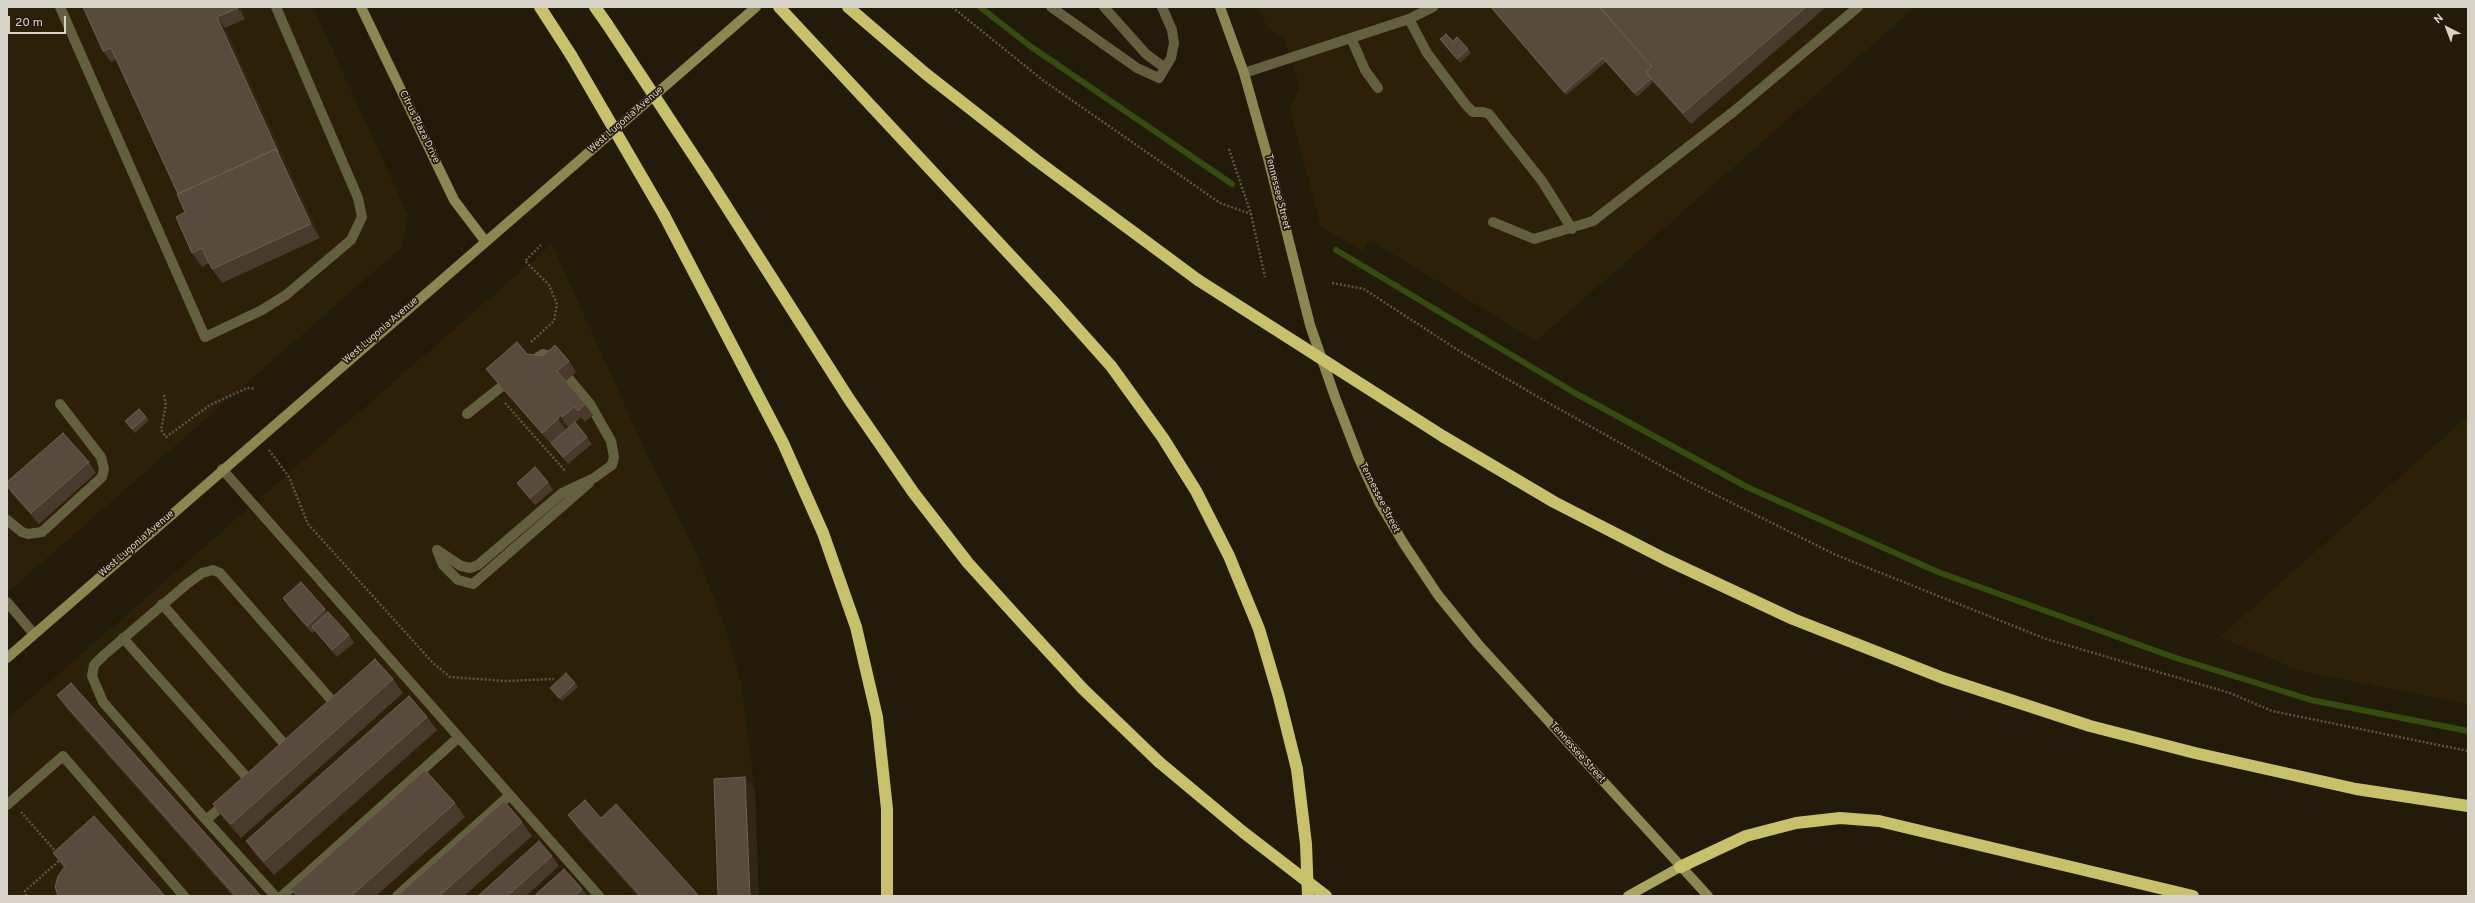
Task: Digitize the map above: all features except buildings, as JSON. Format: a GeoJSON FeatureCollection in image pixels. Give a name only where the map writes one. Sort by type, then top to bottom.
{"type":"FeatureCollection","features":[{"type":"Feature","properties":{"kind":"highway"},"geometry":{"type":"LineString","coordinates":[[540,7],[571,55],[664,215],[784,443],[823,533],[856,627],[877,717],[886,794],[887,896]]}},
{"type":"Feature","properties":{"kind":"highway"},"geometry":{"type":"LineString","coordinates":[[595,7],[706,176],[849,399],[913,492],[968,563],[1083,689],[1159,762],[1243,832],[1326,896]]}},
{"type":"Feature","properties":{"kind":"highway"},"geometry":{"type":"LineString","coordinates":[[779,7],[1053,300],[1111,366],[1163,438],[1196,491],[1232,563],[1259,629],[1279,697],[1297,769],[1306,844],[1308,896]]}},
{"type":"Feature","properties":{"kind":"highway"},"geometry":{"type":"LineString","coordinates":[[848,7],[926,74],[1036,160],[1198,280],[1361,387],[1444,437],[1554,502],[1665,560],[1793,619],[1943,678],[2090,726],[2195,753],[2356,789],[2468,806]]}},
{"type":"Feature","properties":{"kind":"highway"},"geometry":{"type":"LineString","coordinates":[[1680,867],[1746,836],[1796,823],[1840,818],[1879,821],[2194,896]]}},
{"type":"Feature","properties":{"kind":"main road","name":"Citrus Plaza Drive"},"geometry":{"type":"LineString","coordinates":[[361,7],[454,200],[485,241]]}},
{"type":"Feature","properties":{"kind":"main road","name":"West Lugonia Avenue"},"geometry":{"type":"LineString","coordinates":[[7,658],[222,469],[756,7]]}},
{"type":"Feature","properties":{"kind":"main road","name":"Tennessee Street"},"geometry":{"type":"LineString","coordinates":[[1220,7],[1244,74],[1270,162],[1310,325],[1351,438],[1379,502],[1404,544],[1438,595],[1478,644],[1708,896]]}},
{"type":"Feature","properties":{"kind":"main road"},"geometry":{"type":"LineString","coordinates":[[1628,896],[1680,867]]}},
{"type":"Feature","properties":{"kind":"lane"},"geometry":{"type":"LineString","coordinates":[[60,7],[205,337],[262,310],[286,295],[351,240],[362,218],[358,198],[276,7]]}},
{"type":"Feature","properties":{"kind":"lane"},"geometry":{"type":"LineString","coordinates":[[1051,7],[1137,68],[1159,78],[1165,68],[1174,43],[1172,30],[1162,7]]}},
{"type":"Feature","properties":{"kind":"lane"},"geometry":{"type":"LineString","coordinates":[[1104,7],[1146,54],[1165,68]]}},
{"type":"Feature","properties":{"kind":"lane"},"geometry":{"type":"LineString","coordinates":[[1244,74],[1409,18],[1433,7]]}},
{"type":"Feature","properties":{"kind":"lane"},"geometry":{"type":"LineString","coordinates":[[1493,222],[1534,239],[1572,229],[1593,221],[1734,112],[1858,7]]}},
{"type":"Feature","properties":{"kind":"lane"},"geometry":{"type":"LineString","coordinates":[[1409,18],[1427,53],[1466,105],[1473,112],[1489,114],[1542,181],[1572,229]]}},
{"type":"Feature","properties":{"kind":"lane"},"geometry":{"type":"LineString","coordinates":[[1351,38],[1365,70],[1378,88]]}},
{"type":"Feature","properties":{"kind":"lane"},"geometry":{"type":"LineString","coordinates":[[467,414],[543,354],[550,356],[599,416],[611,441],[614,457],[612,465],[594,478],[473,584],[458,580],[443,565],[436,550],[461,566],[470,568],[478,565],[562,493],[594,478]]}},
{"type":"Feature","properties":{"kind":"lane"},"geometry":{"type":"LineString","coordinates":[[7,520],[22,532],[28,534],[42,532],[102,477],[104,470],[101,457],[60,404]]}},
{"type":"Feature","properties":{"kind":"lane"},"geometry":{"type":"LineString","coordinates":[[222,469],[384,658],[459,737],[510,795],[571,870],[599,896]]}},
{"type":"Feature","properties":{"kind":"lane"},"geometry":{"type":"LineString","coordinates":[[274,896],[103,702],[95,687],[92,676],[94,665],[162,604],[202,573],[213,570],[220,573],[334,703]]}},
{"type":"Feature","properties":{"kind":"lane"},"geometry":{"type":"LineString","coordinates":[[7,602],[34,634]]}},
{"type":"Feature","properties":{"kind":"lane"},"geometry":{"type":"LineString","coordinates":[[162,604],[284,750],[297,737]]}},
{"type":"Feature","properties":{"kind":"lane"},"geometry":{"type":"LineString","coordinates":[[123,638],[250,781]]}},
{"type":"Feature","properties":{"kind":"lane"},"geometry":{"type":"LineString","coordinates":[[282,896],[459,737]]}},
{"type":"Feature","properties":{"kind":"lane"},"geometry":{"type":"LineString","coordinates":[[9,803],[63,756],[184,896]]}},
{"type":"Feature","properties":{"kind":"lane"},"geometry":{"type":"LineString","coordinates":[[397,896],[510,795]]}},
{"type":"Feature","properties":{"kind":"lane"},"geometry":{"type":"LineString","coordinates":[[206,820],[234,796]]}},
{"type":"Feature","properties":{"kind":"path"},"geometry":{"type":"LineString","coordinates":[[952,7],[1044,81],[1220,203],[1251,214]]}},
{"type":"Feature","properties":{"kind":"path"},"geometry":{"type":"LineString","coordinates":[[1229,149],[1251,214],[1266,277]]}},
{"type":"Feature","properties":{"kind":"path"},"geometry":{"type":"LineString","coordinates":[[1332,283],[1351,285],[1364,289],[1461,352],[1544,401],[1690,482],[1836,555],[2046,639],[2230,693],[2272,711],[2468,751]]}},
{"type":"Feature","properties":{"kind":"path"},"geometry":{"type":"LineString","coordinates":[[164,395],[166,405],[161,430],[166,438],[210,405],[247,388],[255,390]]}},
{"type":"Feature","properties":{"kind":"path"},"geometry":{"type":"LineString","coordinates":[[260,436],[288,477],[308,524],[433,663],[450,677],[505,681],[554,679]]}},
{"type":"Feature","properties":{"kind":"path"},"geometry":{"type":"LineString","coordinates":[[9,803],[62,858],[25,891],[26,896]]}},
{"type":"Feature","properties":{"kind":"shaded area"},"geometry":{"type":"Polygon","coordinates":[[[7,7],[313,7],[408,215],[403,246],[7,593],[7,7]]]}},
{"type":"Feature","properties":{"kind":"shaded area"},"geometry":{"type":"Polygon","coordinates":[[[1258,7],[1915,7],[1536,341],[1370,240],[1363,251],[1321,227],[1290,110],[1300,87],[1284,38],[1267,27],[1258,7]]]}},
{"type":"Feature","properties":{"kind":"shaded area"},"geometry":{"type":"Polygon","coordinates":[[[552,244],[645,450],[696,553],[723,621],[741,682],[754,782],[759,896],[7,896],[7,719],[552,244]]]}},
{"type":"Feature","properties":{"kind":"shaded area"},"geometry":{"type":"Polygon","coordinates":[[[2468,416],[2468,704],[2300,671],[2220,637],[2468,416]]]}},
{"type":"Feature","properties":{"kind":"waterway"},"geometry":{"type":"LineString","coordinates":[[980,7],[1030,46],[1232,184]]}},
{"type":"Feature","properties":{"kind":"waterway"},"geometry":{"type":"LineString","coordinates":[[1336,250],[1575,393],[1747,487],[1938,572],[2173,657],[2311,700],[2468,731]]}}]}
